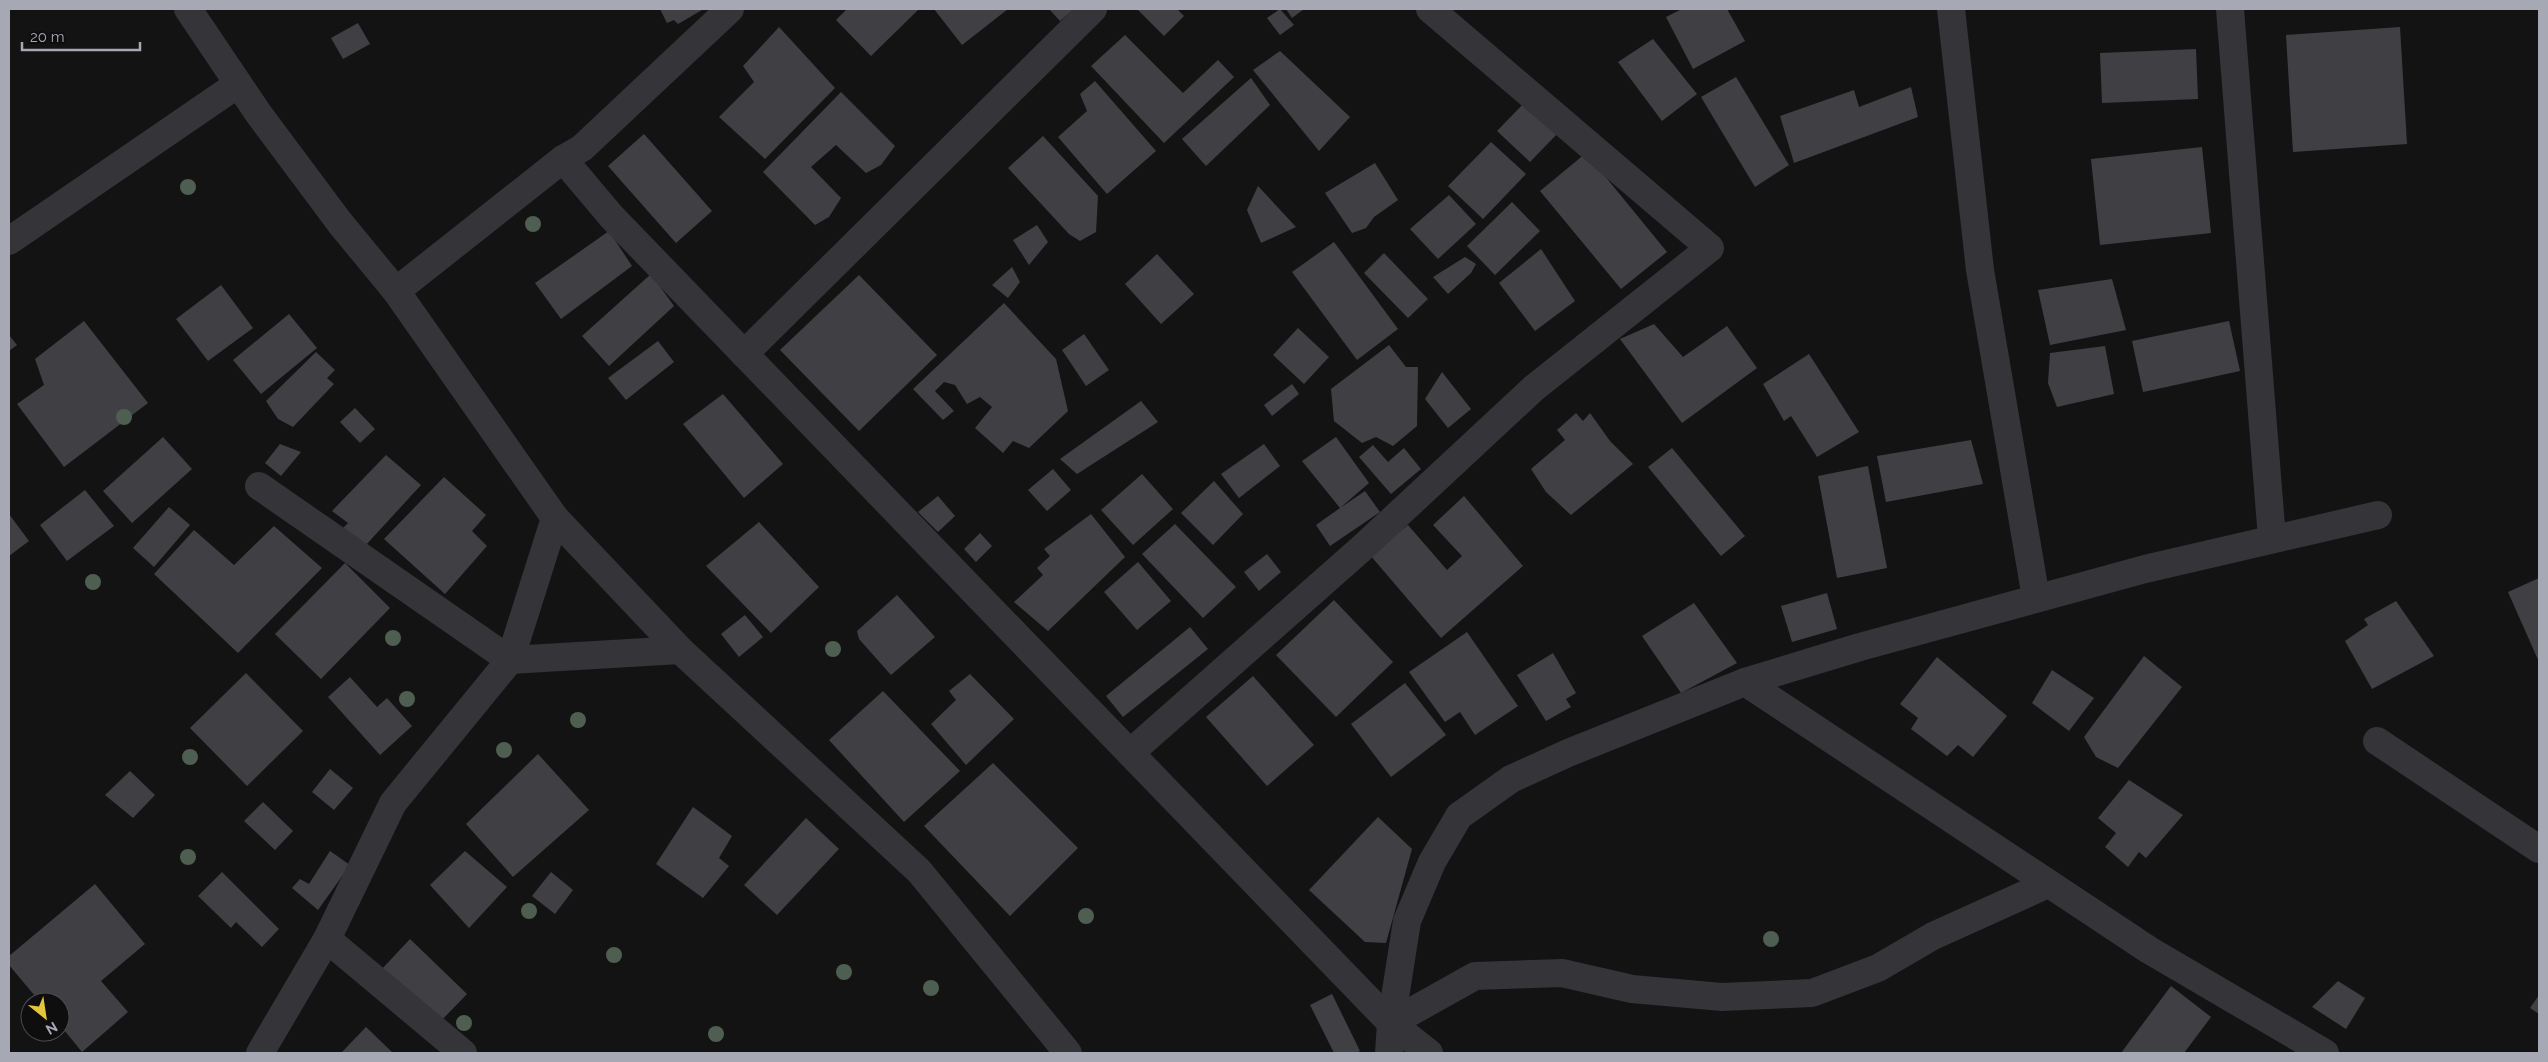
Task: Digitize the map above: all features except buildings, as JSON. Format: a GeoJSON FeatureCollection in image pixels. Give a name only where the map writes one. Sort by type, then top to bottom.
{"type":"FeatureCollection","features":[{"type":"Feature","properties":{"kind":"street"},"geometry":{"type":"LineString","coordinates":[[188,9],[238,84],[340,223],[396,291],[555,518],[680,650],[919,871],[1068,1053]]}},
{"type":"Feature","properties":{"kind":"street"},"geometry":{"type":"LineString","coordinates":[[396,291],[563,158],[582,148],[730,9]]}},
{"type":"Feature","properties":{"kind":"street"},"geometry":{"type":"LineString","coordinates":[[744,354],[1093,9]]}},
{"type":"Feature","properties":{"kind":"street"},"geometry":{"type":"LineString","coordinates":[[1130,753],[1362,548],[1534,388],[1710,248],[1430,9]]}},
{"type":"Feature","properties":{"kind":"street"},"geometry":{"type":"LineString","coordinates":[[1951,9],[1980,270],[2036,598]]}},
{"type":"Feature","properties":{"kind":"street"},"geometry":{"type":"LineString","coordinates":[[2230,9],[2272,540]]}},
{"type":"Feature","properties":{"kind":"street"},"geometry":{"type":"LineString","coordinates":[[9,241],[238,84]]}},
{"type":"Feature","properties":{"kind":"street"},"geometry":{"type":"LineString","coordinates":[[563,158],[610,216],[1391,1023],[1429,1053]]}},
{"type":"Feature","properties":{"kind":"street"},"geometry":{"type":"LineString","coordinates":[[259,486],[510,660],[680,650]]}},
{"type":"Feature","properties":{"kind":"street"},"geometry":{"type":"LineString","coordinates":[[1389,1053],[1391,1023],[1407,921],[1432,862],[1459,816],[1511,779],[1744,682],[1860,647],[2036,598],[2378,515]]}},
{"type":"Feature","properties":{"kind":"street"},"geometry":{"type":"LineString","coordinates":[[260,1053],[327,939],[393,803],[510,660],[555,518]]}},
{"type":"Feature","properties":{"kind":"street"},"geometry":{"type":"LineString","coordinates":[[1744,682],[2149,950],[2325,1053]]}},
{"type":"Feature","properties":{"kind":"street"},"geometry":{"type":"LineString","coordinates":[[2377,741],[2539,849]]}},
{"type":"Feature","properties":{"kind":"street"},"geometry":{"type":"LineString","coordinates":[[1391,1023],[1475,976],[1562,973],[1632,989],[1722,997],[1812,993],[1878,968],[1933,936],[2048,884]]}},
{"type":"Feature","properties":{"kind":"street"},"geometry":{"type":"LineString","coordinates":[[327,939],[463,1053]]}}]}
